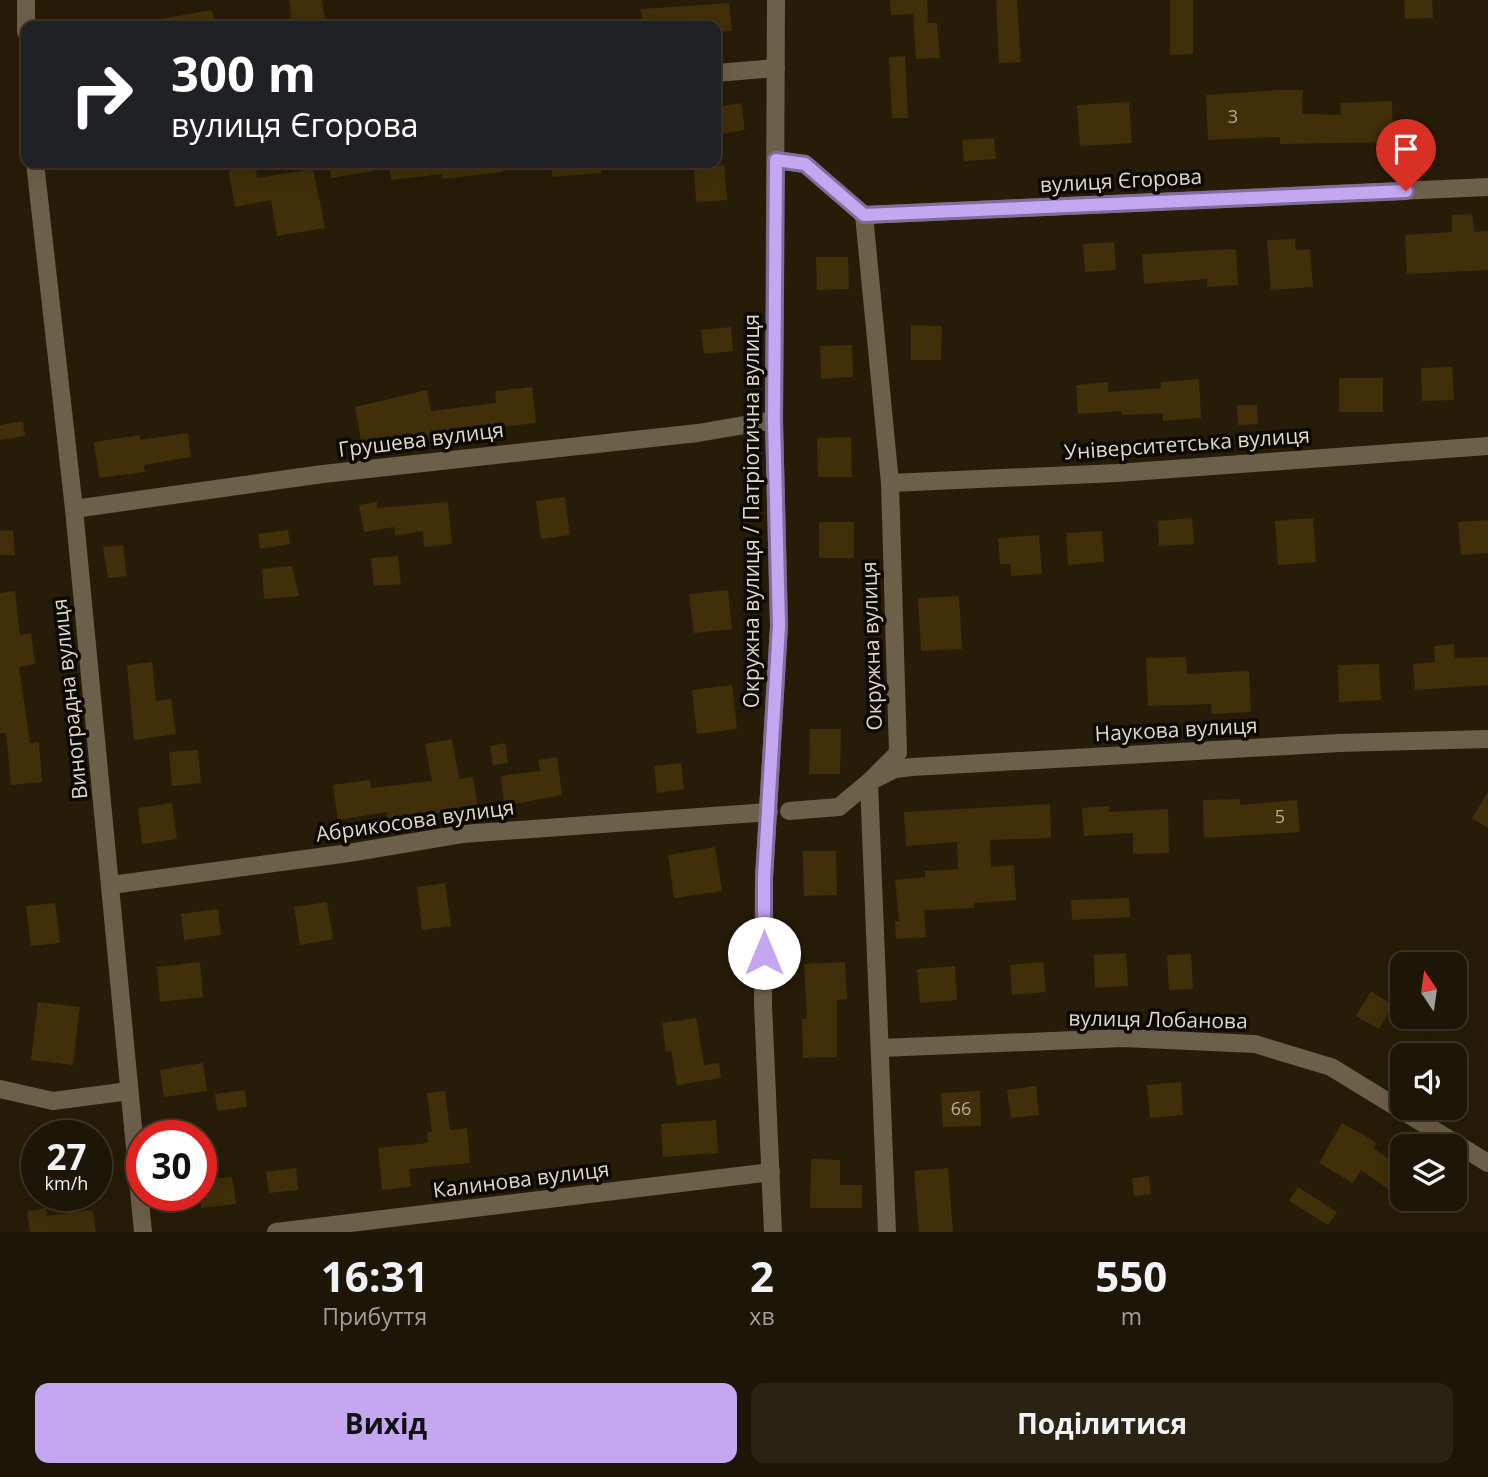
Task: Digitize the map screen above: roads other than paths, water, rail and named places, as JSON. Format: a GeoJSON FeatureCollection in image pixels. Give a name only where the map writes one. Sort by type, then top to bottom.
{"type":"FeatureCollection","features":[{"type":"Feature","properties":{"kind":"street"},"geometry":{"type":"LineString","coordinates":[[26,0],[26,21]]}},
{"type":"Feature","properties":{"kind":"street","name":"Окружна вулиця / Патріотична вулиця"},"geometry":{"type":"LineString","coordinates":[[773,1232],[763,1004],[764,878],[779,626],[774,421],[776,0]]}},
{"type":"Feature","properties":{"kind":"street"},"geometry":{"type":"LineString","coordinates":[[721,73],[776,68]]}},
{"type":"Feature","properties":{"kind":"street"},"geometry":{"type":"LineString","coordinates":[[776,160],[805,164],[864,215]]}},
{"type":"Feature","properties":{"kind":"street","name":"Виноградна вулиця"},"geometry":{"type":"LineString","coordinates":[[36,168],[74,509],[143,1232]]}},
{"type":"Feature","properties":{"kind":"street","name":"вулиця Єгорова"},"geometry":{"type":"LineString","coordinates":[[864,215],[1488,187]]}},
{"type":"Feature","properties":{"kind":"street","name":"Окружна вулиця"},"geometry":{"type":"LineString","coordinates":[[864,215],[890,483],[898,753],[869,782]]}},
{"type":"Feature","properties":{"kind":"street","name":"Грушева вулиця"},"geometry":{"type":"LineString","coordinates":[[74,509],[323,474],[698,433],[774,421]]}},
{"type":"Feature","properties":{"kind":"street","name":"Університетська вулиця"},"geometry":{"type":"LineString","coordinates":[[890,483],[1117,473],[1488,446]]}},
{"type":"Feature","properties":{"kind":"street","name":"Наукова вулиця"},"geometry":{"type":"LineString","coordinates":[[869,782],[895,769],[912,767],[1339,743],[1488,739]]}},
{"type":"Feature","properties":{"kind":"street"},"geometry":{"type":"LineString","coordinates":[[789,811],[839,807],[869,782]]}},
{"type":"Feature","properties":{"kind":"street"},"geometry":{"type":"LineString","coordinates":[[869,782],[887,1232]]}},
{"type":"Feature","properties":{"kind":"street","name":"Абрикосова вулиця"},"geometry":{"type":"LineString","coordinates":[[111,885],[349,853],[461,834],[769,812]]}},
{"type":"Feature","properties":{"kind":"street","name":"вулиця Лобанова"},"geometry":{"type":"LineString","coordinates":[[881,1048],[1123,1038],[1255,1044],[1331,1067],[1488,1163]]}},
{"type":"Feature","properties":{"kind":"street"},"geometry":{"type":"LineString","coordinates":[[0,1089],[53,1101],[129,1091]]}},
{"type":"Feature","properties":{"kind":"street","name":"Калинова вулиця"},"geometry":{"type":"LineString","coordinates":[[276,1232],[771,1172]]}}]}
